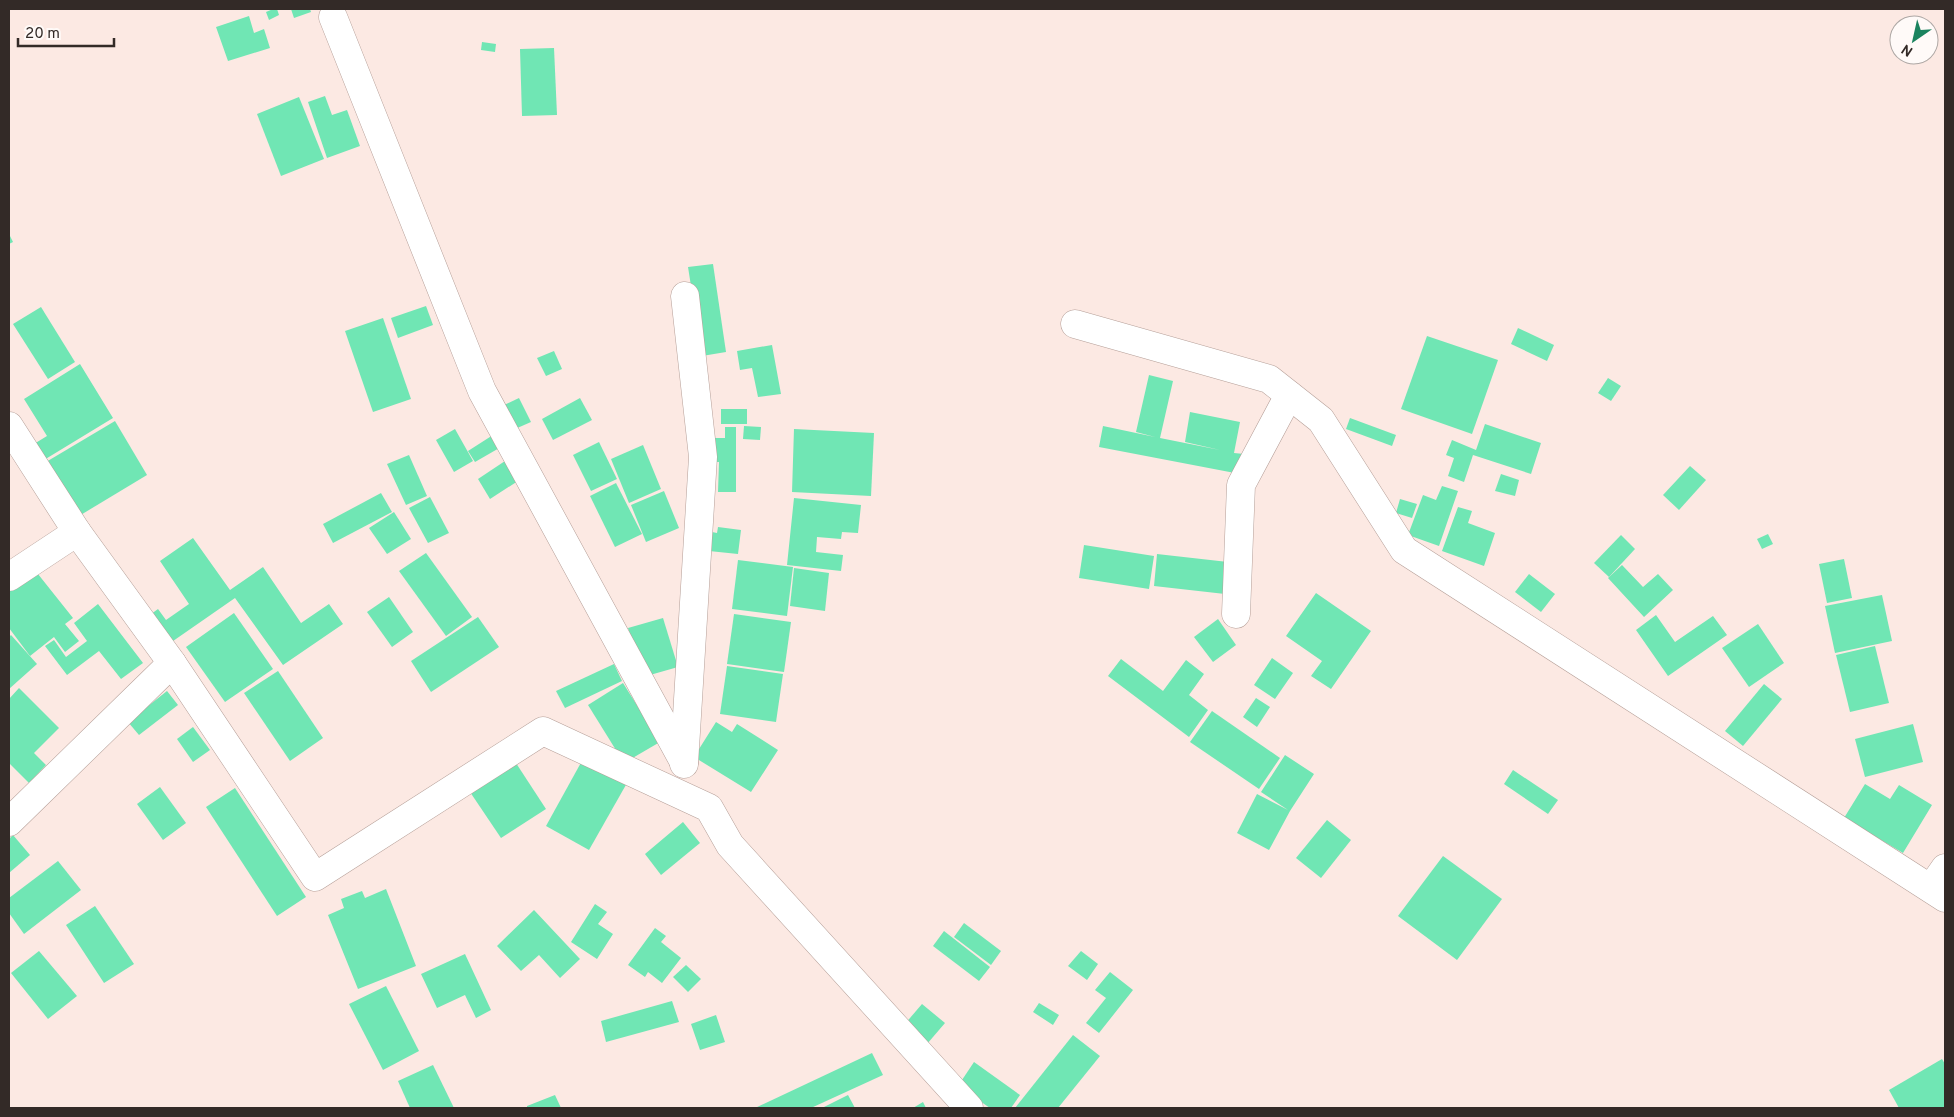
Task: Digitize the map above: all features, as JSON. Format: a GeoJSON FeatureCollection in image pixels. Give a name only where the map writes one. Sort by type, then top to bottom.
{"type":"FeatureCollection","features":[{"type":"Feature","properties":{"kind":"street"},"geometry":{"type":"LineString","coordinates":[[333,18],[482,391],[684,762]]}},
{"type":"Feature","properties":{"kind":"street"},"geometry":{"type":"LineString","coordinates":[[680,795],[684,762],[703,457],[685,296]]}},
{"type":"Feature","properties":{"kind":"street"},"geometry":{"type":"LineString","coordinates":[[1075,324],[1269,379],[1321,420],[1404,550],[1940,884]]}},
{"type":"Feature","properties":{"kind":"street"},"geometry":{"type":"LineString","coordinates":[[1236,614],[1241,485],[1289,395]]}},
{"type":"Feature","properties":{"kind":"street"},"geometry":{"type":"LineString","coordinates":[[9,426],[77,532],[172,663],[316,877],[543,731],[709,808],[730,845],[969,1108]]}},
{"type":"Feature","properties":{"kind":"street"},"geometry":{"type":"LineString","coordinates":[[9,577],[77,532]]}},
{"type":"Feature","properties":{"kind":"street"},"geometry":{"type":"LineString","coordinates":[[9,822],[172,663]]}},
{"type":"Feature","properties":{"kind":"building"},"geometry":{"type":"Polygon","coordinates":[[[277,9],[279,15],[269,20],[266,12],[277,9]]]}},
{"type":"Feature","properties":{"kind":"building"},"geometry":{"type":"Polygon","coordinates":[[[291,9],[310,9],[311,12],[294,18],[291,9]]]}},
{"type":"Feature","properties":{"kind":"building"},"geometry":{"type":"Polygon","coordinates":[[[249,16],[254,33],[264,29],[270,48],[228,61],[216,27],[249,16]]]}},
{"type":"Feature","properties":{"kind":"building"},"geometry":{"type":"Polygon","coordinates":[[[482,42],[496,44],[495,52],[481,50],[482,42]]]}},
{"type":"Feature","properties":{"kind":"building"},"geometry":{"type":"Polygon","coordinates":[[[554,48],[557,115],[522,116],[520,49],[554,48]]]}},
{"type":"Feature","properties":{"kind":"building"},"geometry":{"type":"Polygon","coordinates":[[[325,96],[332,115],[347,110],[360,146],[327,158],[308,102],[325,96]]]}},
{"type":"Feature","properties":{"kind":"building"},"geometry":{"type":"Polygon","coordinates":[[[299,97],[324,159],[281,176],[257,114],[299,97]]]}},
{"type":"Feature","properties":{"kind":"building"},"geometry":{"type":"Polygon","coordinates":[[[9,234],[13,242],[9,244],[9,234]]]}},
{"type":"Feature","properties":{"kind":"building"},"geometry":{"type":"Polygon","coordinates":[[[713,264],[726,352],[702,356],[688,267],[713,264]]]}},
{"type":"Feature","properties":{"kind":"building"},"geometry":{"type":"Polygon","coordinates":[[[426,306],[433,325],[398,338],[391,318],[426,306]]]}},
{"type":"Feature","properties":{"kind":"building"},"geometry":{"type":"Polygon","coordinates":[[[41,307],[75,362],[48,379],[13,324],[41,307]]]}},
{"type":"Feature","properties":{"kind":"building"},"geometry":{"type":"Polygon","coordinates":[[[383,318],[411,399],[373,412],[345,331],[383,318]]]}},
{"type":"Feature","properties":{"kind":"building"},"geometry":{"type":"Polygon","coordinates":[[[1518,328],[1554,345],[1547,361],[1511,344],[1518,328]]]}},
{"type":"Feature","properties":{"kind":"building"},"geometry":{"type":"Polygon","coordinates":[[[1427,336],[1498,360],[1472,434],[1401,409],[1427,336]]]}},
{"type":"Feature","properties":{"kind":"building"},"geometry":{"type":"Polygon","coordinates":[[[772,345],[781,394],[758,397],[752,368],[740,370],[737,351],[772,345]]]}},
{"type":"Feature","properties":{"kind":"building"},"geometry":{"type":"Polygon","coordinates":[[[554,351],[562,369],[546,376],[537,358],[554,351]]]}},
{"type":"Feature","properties":{"kind":"building"},"geometry":{"type":"Polygon","coordinates":[[[80,364],[113,418],[39,463],[29,447],[47,436],[24,399],[80,364]]]}},
{"type":"Feature","properties":{"kind":"building"},"geometry":{"type":"Polygon","coordinates":[[[1149,375],[1173,381],[1160,438],[1220,450],[1185,442],[1190,412],[1240,422],[1234,453],[1244,454],[1240,474],[1099,447],[1103,426],[1155,437],[1136,432],[1149,375]]]}},
{"type":"Feature","properties":{"kind":"building"},"geometry":{"type":"Polygon","coordinates":[[[1608,378],[1621,386],[1611,401],[1598,393],[1608,378]]]}},
{"type":"Feature","properties":{"kind":"building"},"geometry":{"type":"Polygon","coordinates":[[[519,398],[531,422],[515,429],[504,405],[519,398]]]}},
{"type":"Feature","properties":{"kind":"building"},"geometry":{"type":"Polygon","coordinates":[[[580,398],[592,420],[553,440],[542,419],[580,398]]]}},
{"type":"Feature","properties":{"kind":"building"},"geometry":{"type":"Polygon","coordinates":[[[721,409],[747,409],[747,424],[721,424],[721,409]]]}},
{"type":"Feature","properties":{"kind":"building"},"geometry":{"type":"Polygon","coordinates":[[[1350,418],[1396,435],[1392,446],[1346,429],[1350,418]]]}},
{"type":"Feature","properties":{"kind":"building"},"geometry":{"type":"Polygon","coordinates":[[[115,421],[147,475],[74,519],[41,465],[115,421]]]}},
{"type":"Feature","properties":{"kind":"building"},"geometry":{"type":"Polygon","coordinates":[[[1485,424],[1541,443],[1531,474],[1473,455],[1464,482],[1448,476],[1454,458],[1446,455],[1452,440],[1476,450],[1485,424]]]}},
{"type":"Feature","properties":{"kind":"building"},"geometry":{"type":"Polygon","coordinates":[[[744,426],[761,427],[760,440],[743,439],[744,426]]]}},
{"type":"Feature","properties":{"kind":"building"},"geometry":{"type":"Polygon","coordinates":[[[725,427],[736,427],[736,492],[718,492],[719,462],[707,462],[707,438],[725,438],[725,427]]]}},
{"type":"Feature","properties":{"kind":"building"},"geometry":{"type":"Polygon","coordinates":[[[455,429],[473,461],[454,472],[436,440],[455,429]]]}},
{"type":"Feature","properties":{"kind":"building"},"geometry":{"type":"Polygon","coordinates":[[[794,429],[874,433],[871,496],[792,492],[794,429]]]}},
{"type":"Feature","properties":{"kind":"building"},"geometry":{"type":"Polygon","coordinates":[[[493,435],[501,447],[475,462],[468,451],[493,435]]]}},
{"type":"Feature","properties":{"kind":"building"},"geometry":{"type":"Polygon","coordinates":[[[599,442],[617,479],[591,491],[573,455],[599,442]]]}},
{"type":"Feature","properties":{"kind":"building"},"geometry":{"type":"Polygon","coordinates":[[[643,445],[661,489],[629,503],[611,459],[643,445]]]}},
{"type":"Feature","properties":{"kind":"building"},"geometry":{"type":"Polygon","coordinates":[[[409,455],[427,496],[406,505],[387,464],[409,455]]]}},
{"type":"Feature","properties":{"kind":"building"},"geometry":{"type":"Polygon","coordinates":[[[508,459],[521,479],[490,499],[478,479],[508,459]]]}},
{"type":"Feature","properties":{"kind":"building"},"geometry":{"type":"Polygon","coordinates":[[[1690,466],[1706,480],[1679,510],[1663,495],[1690,466]]]}},
{"type":"Feature","properties":{"kind":"building"},"geometry":{"type":"Polygon","coordinates":[[[1501,474],[1519,480],[1515,496],[1495,491],[1501,474]]]}},
{"type":"Feature","properties":{"kind":"building"},"geometry":{"type":"Polygon","coordinates":[[[616,483],[642,534],[615,547],[590,496],[616,483]]]}},
{"type":"Feature","properties":{"kind":"building"},"geometry":{"type":"Polygon","coordinates":[[[1442,486],[1458,491],[1439,546],[1408,535],[1423,495],[1436,500],[1442,486]]]}},
{"type":"Feature","properties":{"kind":"building"},"geometry":{"type":"Polygon","coordinates":[[[664,491],[679,528],[646,542],[631,505],[664,491]]]}},
{"type":"Feature","properties":{"kind":"building"},"geometry":{"type":"Polygon","coordinates":[[[381,493],[392,512],[333,543],[323,524],[381,493]]]}},
{"type":"Feature","properties":{"kind":"building"},"geometry":{"type":"Polygon","coordinates":[[[430,497],[449,533],[428,543],[409,508],[430,497]]]}},
{"type":"Feature","properties":{"kind":"building"},"geometry":{"type":"Polygon","coordinates":[[[794,498],[861,505],[858,533],[842,532],[841,539],[817,537],[816,552],[843,555],[841,571],[787,565],[794,498]]]}},
{"type":"Feature","properties":{"kind":"building"},"geometry":{"type":"Polygon","coordinates":[[[1400,499],[1417,504],[1412,518],[1396,513],[1400,499]]]}},
{"type":"Feature","properties":{"kind":"building"},"geometry":{"type":"Polygon","coordinates":[[[1458,507],[1472,511],[1468,523],[1495,533],[1484,566],[1442,551],[1458,507]]]}},
{"type":"Feature","properties":{"kind":"building"},"geometry":{"type":"Polygon","coordinates":[[[394,512],[411,539],[387,554],[369,528],[394,512]]]}},
{"type":"Feature","properties":{"kind":"building"},"geometry":{"type":"Polygon","coordinates":[[[718,527],[741,530],[738,554],[709,551],[712,532],[717,533],[718,527]]]}},
{"type":"Feature","properties":{"kind":"building"},"geometry":{"type":"Polygon","coordinates":[[[1768,534],[1773,544],[1762,549],[1757,539],[1768,534]]]}},
{"type":"Feature","properties":{"kind":"building"},"geometry":{"type":"Polygon","coordinates":[[[1621,535],[1635,549],[1609,577],[1594,563],[1621,535]]]}},
{"type":"Feature","properties":{"kind":"building"},"geometry":{"type":"Polygon","coordinates":[[[193,538],[230,590],[263,567],[301,623],[329,604],[343,624],[283,665],[235,598],[163,648],[143,620],[158,609],[166,620],[189,604],[160,561],[193,538]]]}},
{"type":"Feature","properties":{"kind":"building"},"geometry":{"type":"Polygon","coordinates":[[[1084,545],[1154,556],[1149,589],[1079,578],[1084,545]]]}},
{"type":"Feature","properties":{"kind":"building"},"geometry":{"type":"Polygon","coordinates":[[[426,553],[472,617],[446,636],[399,571],[426,553]]]}},
{"type":"Feature","properties":{"kind":"building"},"geometry":{"type":"Polygon","coordinates":[[[1157,554],[1228,562],[1225,594],[1154,586],[1157,554]]]}},
{"type":"Feature","properties":{"kind":"building"},"geometry":{"type":"Polygon","coordinates":[[[1844,559],[1852,598],[1827,603],[1819,564],[1844,559]]]}},
{"type":"Feature","properties":{"kind":"building"},"geometry":{"type":"Polygon","coordinates":[[[738,560],[793,567],[787,616],[732,609],[738,560]]]}},
{"type":"Feature","properties":{"kind":"building"},"geometry":{"type":"Polygon","coordinates":[[[30,564],[73,618],[65,624],[79,641],[65,652],[54,637],[30,656],[9,628],[9,580],[30,564]]]}},
{"type":"Feature","properties":{"kind":"building"},"geometry":{"type":"Polygon","coordinates":[[[1622,565],[1643,587],[1658,574],[1673,590],[1644,617],[1608,578],[1622,565]]]}},
{"type":"Feature","properties":{"kind":"building"},"geometry":{"type":"Polygon","coordinates":[[[794,568],[829,573],[825,611],[790,606],[794,568]]]}},
{"type":"Feature","properties":{"kind":"building"},"geometry":{"type":"Polygon","coordinates":[[[1529,574],[1555,594],[1541,612],[1515,592],[1529,574]]]}},
{"type":"Feature","properties":{"kind":"building"},"geometry":{"type":"Polygon","coordinates":[[[1316,593],[1371,631],[1331,689],[1311,676],[1322,661],[1286,636],[1316,593]]]}},
{"type":"Feature","properties":{"kind":"building"},"geometry":{"type":"Polygon","coordinates":[[[1882,595],[1892,641],[1835,653],[1825,606],[1882,595]]]}},
{"type":"Feature","properties":{"kind":"building"},"geometry":{"type":"Polygon","coordinates":[[[389,597],[413,632],[392,647],[367,612],[389,597]]]}},
{"type":"Feature","properties":{"kind":"building"},"geometry":{"type":"Polygon","coordinates":[[[98,604],[143,663],[121,679],[99,651],[67,675],[45,646],[54,640],[66,657],[87,641],[74,623],[98,604]]]}},
{"type":"Feature","properties":{"kind":"building"},"geometry":{"type":"Polygon","coordinates":[[[234,613],[273,669],[225,702],[186,647],[234,613]]]}},
{"type":"Feature","properties":{"kind":"building"},"geometry":{"type":"Polygon","coordinates":[[[734,614],[791,622],[784,672],[727,664],[734,614]]]}},
{"type":"Feature","properties":{"kind":"building"},"geometry":{"type":"Polygon","coordinates":[[[1656,615],[1675,642],[1713,616],[1727,635],[1668,676],[1636,630],[1656,615]]]}},
{"type":"Feature","properties":{"kind":"building"},"geometry":{"type":"Polygon","coordinates":[[[478,617],[499,647],[431,692],[411,661],[478,617]]]}},
{"type":"Feature","properties":{"kind":"building"},"geometry":{"type":"Polygon","coordinates":[[[663,618],[678,667],[643,677],[628,628],[663,618]]]}},
{"type":"Feature","properties":{"kind":"building"},"geometry":{"type":"Polygon","coordinates":[[[1218,619],[1236,645],[1213,662],[1194,637],[1218,619]]]}},
{"type":"Feature","properties":{"kind":"building"},"geometry":{"type":"Polygon","coordinates":[[[1758,624],[1784,663],[1749,687],[1722,648],[1758,624]]]}},
{"type":"Feature","properties":{"kind":"building"},"geometry":{"type":"Polygon","coordinates":[[[11,635],[37,664],[9,689],[9,637],[11,635]]]}},
{"type":"Feature","properties":{"kind":"building"},"geometry":{"type":"Polygon","coordinates":[[[1875,646],[1889,703],[1850,712],[1836,655],[1875,646]]]}},
{"type":"Feature","properties":{"kind":"building"},"geometry":{"type":"Polygon","coordinates":[[[1272,658],[1293,673],[1275,699],[1254,685],[1272,658]]]}},
{"type":"Feature","properties":{"kind":"building"},"geometry":{"type":"Polygon","coordinates":[[[1121,659],[1163,691],[1186,660],[1204,674],[1189,695],[1208,710],[1189,737],[1108,676],[1121,659]]]}},
{"type":"Feature","properties":{"kind":"building"},"geometry":{"type":"Polygon","coordinates":[[[614,664],[622,681],[565,708],[556,691],[614,664]]]}},
{"type":"Feature","properties":{"kind":"building"},"geometry":{"type":"Polygon","coordinates":[[[727,666],[783,674],[776,722],[720,714],[727,666]]]}},
{"type":"Feature","properties":{"kind":"building"},"geometry":{"type":"Polygon","coordinates":[[[278,671],[323,738],[290,761],[244,693],[278,671]]]}},
{"type":"Feature","properties":{"kind":"building"},"geometry":{"type":"Polygon","coordinates":[[[623,683],[660,742],[624,763],[588,705],[623,683]]]}},
{"type":"Feature","properties":{"kind":"building"},"geometry":{"type":"Polygon","coordinates":[[[1764,684],[1782,699],[1743,746],[1725,731],[1764,684]]]}},
{"type":"Feature","properties":{"kind":"building"},"geometry":{"type":"Polygon","coordinates":[[[19,688],[59,728],[34,753],[46,765],[29,783],[9,763],[9,699],[19,688]]]}},
{"type":"Feature","properties":{"kind":"building"},"geometry":{"type":"Polygon","coordinates":[[[167,691],[178,705],[139,735],[128,722],[167,691]]]}},
{"type":"Feature","properties":{"kind":"building"},"geometry":{"type":"Polygon","coordinates":[[[1256,698],[1270,707],[1257,727],[1243,717],[1256,698]]]}},
{"type":"Feature","properties":{"kind":"building"},"geometry":{"type":"Polygon","coordinates":[[[1212,711],[1280,758],[1259,789],[1190,742],[1212,711]]]}},
{"type":"Feature","properties":{"kind":"building"},"geometry":{"type":"Polygon","coordinates":[[[716,722],[732,732],[737,724],[778,750],[751,792],[694,757],[716,722]]]}},
{"type":"Feature","properties":{"kind":"building"},"geometry":{"type":"Polygon","coordinates":[[[1913,724],[1923,762],[1865,777],[1855,739],[1913,724]]]}},
{"type":"Feature","properties":{"kind":"building"},"geometry":{"type":"Polygon","coordinates":[[[193,727],[210,750],[193,762],[177,739],[193,727]]]}},
{"type":"Feature","properties":{"kind":"building"},"geometry":{"type":"Polygon","coordinates":[[[1285,755],[1314,774],[1290,811],[1269,850],[1237,833],[1257,794],[1288,810],[1261,792],[1285,755]]]}},
{"type":"Feature","properties":{"kind":"building"},"geometry":{"type":"Polygon","coordinates":[[[583,759],[627,783],[589,850],[546,826],[583,759]]]}},
{"type":"Feature","properties":{"kind":"building"},"geometry":{"type":"Polygon","coordinates":[[[514,760],[546,809],[501,838],[468,789],[514,760]]]}},
{"type":"Feature","properties":{"kind":"building"},"geometry":{"type":"Polygon","coordinates":[[[1513,770],[1558,800],[1548,814],[1504,784],[1513,770]]]}},
{"type":"Feature","properties":{"kind":"building"},"geometry":{"type":"Polygon","coordinates":[[[1865,784],[1890,799],[1899,785],[1932,805],[1903,853],[1844,818],[1865,784]]]}},
{"type":"Feature","properties":{"kind":"building"},"geometry":{"type":"Polygon","coordinates":[[[160,787],[186,823],[163,840],[137,804],[160,787]]]}},
{"type":"Feature","properties":{"kind":"building"},"geometry":{"type":"Polygon","coordinates":[[[235,788],[306,897],[277,916],[206,807],[235,788]]]}},
{"type":"Feature","properties":{"kind":"building"},"geometry":{"type":"Polygon","coordinates":[[[1327,820],[1351,840],[1321,878],[1296,858],[1327,820]]]}},
{"type":"Feature","properties":{"kind":"building"},"geometry":{"type":"Polygon","coordinates":[[[683,822],[700,843],[661,875],[645,854],[683,822]]]}},
{"type":"Feature","properties":{"kind":"building"},"geometry":{"type":"Polygon","coordinates":[[[13,835],[30,855],[9,873],[9,839],[13,835]]]}},
{"type":"Feature","properties":{"kind":"building"},"geometry":{"type":"Polygon","coordinates":[[[1443,856],[1502,899],[1457,960],[1398,916],[1443,856]]]}},
{"type":"Feature","properties":{"kind":"building"},"geometry":{"type":"Polygon","coordinates":[[[58,861],[81,890],[24,934],[9,913],[9,898],[58,861]]]}},
{"type":"Feature","properties":{"kind":"building"},"geometry":{"type":"Polygon","coordinates":[[[386,889],[416,966],[358,989],[328,915],[344,908],[341,899],[362,891],[365,898],[386,889]]]}},
{"type":"Feature","properties":{"kind":"building"},"geometry":{"type":"Polygon","coordinates":[[[595,904],[607,912],[598,924],[613,934],[597,959],[571,942],[595,904]]]}},
{"type":"Feature","properties":{"kind":"building"},"geometry":{"type":"Polygon","coordinates":[[[95,906],[134,964],[104,983],[66,925],[95,906]]]}},
{"type":"Feature","properties":{"kind":"building"},"geometry":{"type":"Polygon","coordinates":[[[534,910],[580,959],[560,978],[539,955],[521,971],[497,946],[534,910]]]}},
{"type":"Feature","properties":{"kind":"building"},"geometry":{"type":"Polygon","coordinates":[[[964,923],[1001,951],[991,965],[954,937],[964,923]]]}},
{"type":"Feature","properties":{"kind":"building"},"geometry":{"type":"Polygon","coordinates":[[[655,928],[666,936],[661,942],[681,958],[662,983],[648,972],[645,977],[628,965],[655,928]]]}},
{"type":"Feature","properties":{"kind":"building"},"geometry":{"type":"Polygon","coordinates":[[[944,931],[990,967],[979,981],[933,946],[944,931]]]}},
{"type":"Feature","properties":{"kind":"building"},"geometry":{"type":"Polygon","coordinates":[[[39,951],[77,996],[48,1019],[11,973],[39,951]]]}},
{"type":"Feature","properties":{"kind":"building"},"geometry":{"type":"Polygon","coordinates":[[[1081,951],[1098,964],[1087,980],[1068,966],[1081,951]]]}},
{"type":"Feature","properties":{"kind":"building"},"geometry":{"type":"Polygon","coordinates":[[[465,954],[491,1010],[476,1018],[465,995],[437,1008],[421,974],[465,954]]]}},
{"type":"Feature","properties":{"kind":"building"},"geometry":{"type":"Polygon","coordinates":[[[686,965],[701,979],[688,992],[673,977],[686,965]]]}},
{"type":"Feature","properties":{"kind":"building"},"geometry":{"type":"Polygon","coordinates":[[[1110,972],[1133,990],[1099,1033],[1086,1023],[1106,998],[1095,990],[1110,972]]]}},
{"type":"Feature","properties":{"kind":"building"},"geometry":{"type":"Polygon","coordinates":[[[386,986],[419,1051],[383,1070],[349,1004],[386,986]]]}},
{"type":"Feature","properties":{"kind":"building"},"geometry":{"type":"Polygon","coordinates":[[[672,1001],[679,1022],[606,1042],[601,1021],[672,1001]]]}},
{"type":"Feature","properties":{"kind":"building"},"geometry":{"type":"Polygon","coordinates":[[[1039,1003],[1059,1015],[1053,1025],[1033,1012],[1039,1003]]]}},
{"type":"Feature","properties":{"kind":"building"},"geometry":{"type":"Polygon","coordinates":[[[922,1004],[945,1023],[927,1044],[904,1025],[922,1004]]]}},
{"type":"Feature","properties":{"kind":"building"},"geometry":{"type":"Polygon","coordinates":[[[716,1015],[725,1042],[700,1050],[691,1024],[716,1015]]]}},
{"type":"Feature","properties":{"kind":"building"},"geometry":{"type":"Polygon","coordinates":[[[1073,1035],[1100,1056],[1058,1108],[1015,1108],[1073,1035]]]}},
{"type":"Feature","properties":{"kind":"building"},"geometry":{"type":"Polygon","coordinates":[[[872,1053],[883,1075],[811,1108],[755,1108],[872,1053]]]}},
{"type":"Feature","properties":{"kind":"building"},"geometry":{"type":"Polygon","coordinates":[[[1942,1059],[1945,1064],[1945,1108],[1899,1108],[1889,1090],[1942,1059]]]}},
{"type":"Feature","properties":{"kind":"building"},"geometry":{"type":"Polygon","coordinates":[[[974,1062],[1020,1095],[1011,1108],[990,1108],[958,1086],[974,1062]]]}},
{"type":"Feature","properties":{"kind":"building"},"geometry":{"type":"Polygon","coordinates":[[[433,1065],[454,1108],[410,1108],[398,1081],[433,1065]]]}},
{"type":"Feature","properties":{"kind":"building"},"geometry":{"type":"Polygon","coordinates":[[[555,1095],[561,1108],[527,1108],[527,1106],[555,1095]]]}},
{"type":"Feature","properties":{"kind":"building"},"geometry":{"type":"Polygon","coordinates":[[[848,1095],[855,1108],[822,1108],[848,1095]]]}},
{"type":"Feature","properties":{"kind":"building"},"geometry":{"type":"Polygon","coordinates":[[[923,1102],[926,1108],[913,1108],[923,1102]]]}}]}
